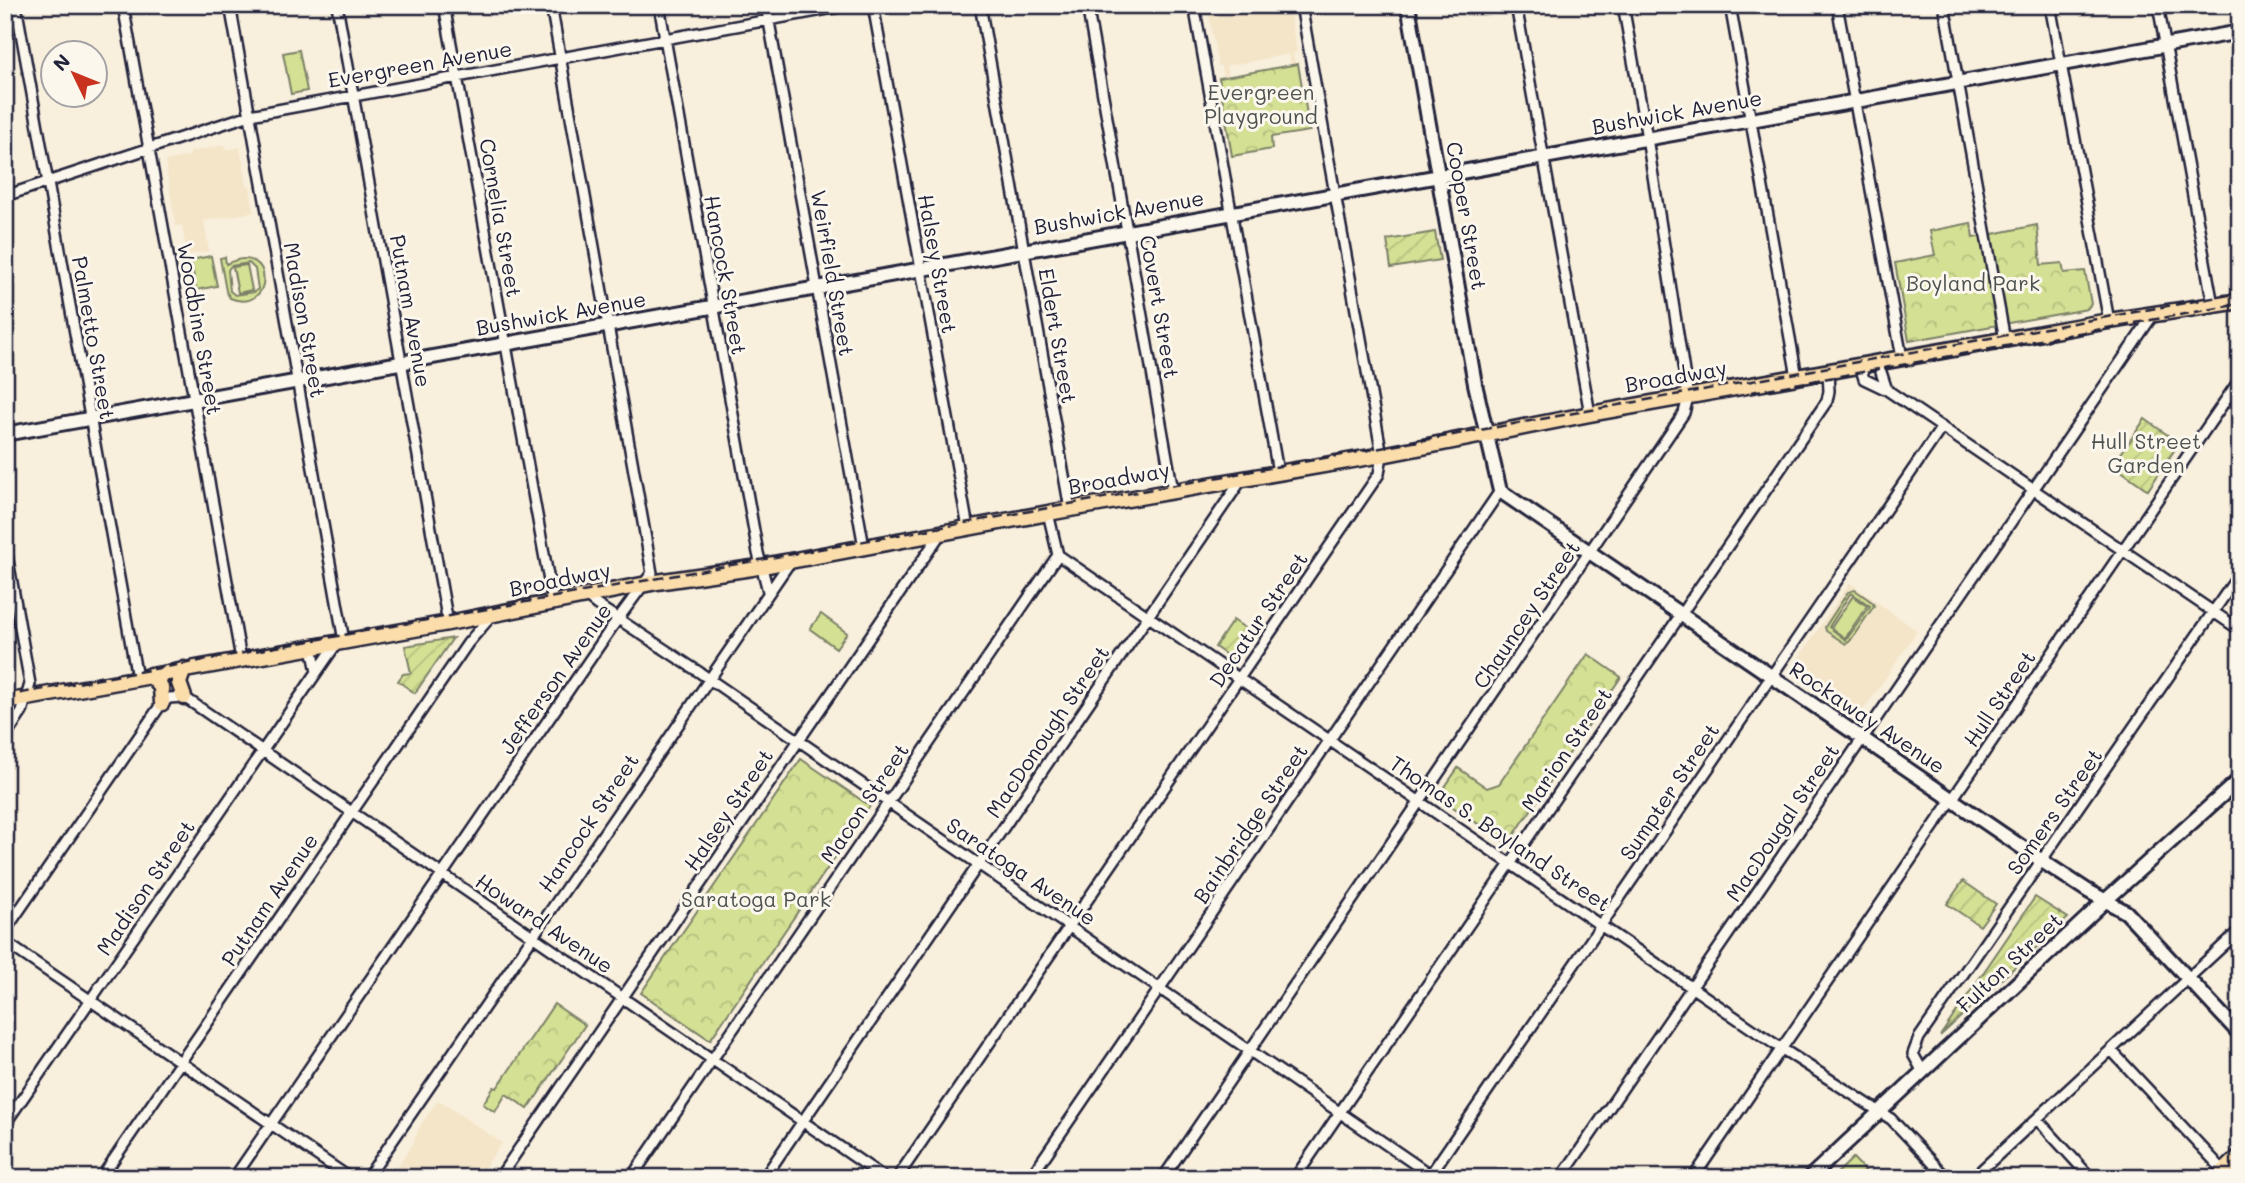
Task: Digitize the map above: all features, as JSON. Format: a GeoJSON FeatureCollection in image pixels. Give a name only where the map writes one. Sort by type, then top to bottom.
{"type":"FeatureCollection","features":[{"type":"Feature","properties":{"kind":"main road","name":"Cooper Street"},"geometry":{"type":"LineString","coordinates":[[1408,5],[1473,371],[1487,434]]}},
{"type":"Feature","properties":{"kind":"main road","name":"Bushwick Avenue"},"geometry":{"type":"LineString","coordinates":[[5,434],[2240,32]]}},
{"type":"Feature","properties":{"kind":"main road","name":"Broadway"},"geometry":{"type":"LineString","coordinates":[[5,702],[645,585],[1382,455],[1590,414],[1902,358],[2240,301]]}},
{"type":"Feature","properties":{"kind":"main road"},"geometry":{"type":"LineString","coordinates":[[1487,434],[1500,491]]}},
{"type":"Feature","properties":{"kind":"main road","name":"Rockaway Avenue"},"geometry":{"type":"LineString","coordinates":[[1500,491],[2042,861],[2126,912],[2240,1034]]}},
{"type":"Feature","properties":{"kind":"main road"},"geometry":{"type":"LineString","coordinates":[[184,669],[179,683],[184,698]]}},
{"type":"Feature","properties":{"kind":"main road"},"geometry":{"type":"LineString","coordinates":[[143,676],[161,687],[162,702]]}},
{"type":"Feature","properties":{"kind":"main road","name":"Fulton Street"},"geometry":{"type":"LineString","coordinates":[[1809,1178],[2106,900],[2240,779]]}},
{"type":"Feature","properties":{"kind":"main road"},"geometry":{"type":"LineString","coordinates":[[2220,1175],[2240,1156]]}},
{"type":"Feature","properties":{"kind":"street","name":"Palmetto Street"},"geometry":{"type":"LineString","coordinates":[[16,5],[90,419],[143,676]]}},
{"type":"Feature","properties":{"kind":"street","name":"Woodbine Street"},"geometry":{"type":"LineString","coordinates":[[123,5],[241,659]]}},
{"type":"Feature","properties":{"kind":"street","name":"Madison Street"},"geometry":{"type":"LineString","coordinates":[[5,1124],[261,751],[341,642],[298,381],[230,5]]}},
{"type":"Feature","properties":{"kind":"street","name":"Putnam Avenue"},"geometry":{"type":"LineString","coordinates":[[337,5],[448,623]]}},
{"type":"Feature","properties":{"kind":"street","name":"Cornelia Street"},"geometry":{"type":"LineString","coordinates":[[444,5],[553,603]]}},
{"type":"Feature","properties":{"kind":"street"},"geometry":{"type":"LineString","coordinates":[[551,5],[653,573],[645,585]]}},
{"type":"Feature","properties":{"kind":"street","name":"Hancock Street"},"geometry":{"type":"LineString","coordinates":[[659,5],[712,306],[768,591]]}},
{"type":"Feature","properties":{"kind":"street","name":"Weirfield Street"},"geometry":{"type":"LineString","coordinates":[[766,5],[864,547]]}},
{"type":"Feature","properties":{"kind":"street","name":"Evergreen Avenue"},"geometry":{"type":"LineString","coordinates":[[5,196],[250,116],[850,5]]}},
{"type":"Feature","properties":{"kind":"street","name":"Halsey Street"},"geometry":{"type":"LineString","coordinates":[[873,5],[968,528]]}},
{"type":"Feature","properties":{"kind":"street","name":"Eldert Street"},"geometry":{"type":"LineString","coordinates":[[980,5],[1070,509]]}},
{"type":"Feature","properties":{"kind":"street","name":"Covert Street"},"geometry":{"type":"LineString","coordinates":[[1087,5],[1173,491]]}},
{"type":"Feature","properties":{"kind":"street"},"geometry":{"type":"LineString","coordinates":[[1194,5],[1278,472]]}},
{"type":"Feature","properties":{"kind":"street"},"geometry":{"type":"LineString","coordinates":[[1301,5],[1382,455]]}},
{"type":"Feature","properties":{"kind":"street"},"geometry":{"type":"LineString","coordinates":[[1516,5],[1590,414]]}},
{"type":"Feature","properties":{"kind":"street"},"geometry":{"type":"LineString","coordinates":[[1623,5],[1688,397]]}},
{"type":"Feature","properties":{"kind":"street"},"geometry":{"type":"LineString","coordinates":[[1730,5],[1797,377]]}},
{"type":"Feature","properties":{"kind":"street"},"geometry":{"type":"LineString","coordinates":[[1837,5],[1902,358]]}},
{"type":"Feature","properties":{"kind":"street"},"geometry":{"type":"LineString","coordinates":[[1944,5],[2005,340]]}},
{"type":"Feature","properties":{"kind":"street"},"geometry":{"type":"LineString","coordinates":[[2050,5],[2109,321]]}},
{"type":"Feature","properties":{"kind":"street"},"geometry":{"type":"LineString","coordinates":[[2158,5],[2213,305]]}},
{"type":"Feature","properties":{"kind":"street","name":"MacDougal Street"},"geometry":{"type":"LineString","coordinates":[[1561,1178],[2153,315]]}},
{"type":"Feature","properties":{"kind":"street"},"geometry":{"type":"LineString","coordinates":[[1878,363],[1887,390]]}},
{"type":"Feature","properties":{"kind":"street"},"geometry":{"type":"LineString","coordinates":[[1860,366],[1864,379],[1887,390],[2240,630]]}},
{"type":"Feature","properties":{"kind":"street","name":"Marion Street"},"geometry":{"type":"LineString","coordinates":[[1295,1178],[1827,401],[1828,372]]}},
{"type":"Feature","properties":{"kind":"street","name":"Hull Street"},"geometry":{"type":"LineString","coordinates":[[1693,1178],[2240,379]]}},
{"type":"Feature","properties":{"kind":"street","name":"Chauncey Street"},"geometry":{"type":"LineString","coordinates":[[1163,1178],[1591,552],[1684,413],[1688,397]]}},
{"type":"Feature","properties":{"kind":"street","name":"Sumpter Street"},"geometry":{"type":"LineString","coordinates":[[1431,1177],[1942,427]]}},
{"type":"Feature","properties":{"kind":"street","name":"Decatur Street"},"geometry":{"type":"LineString","coordinates":[[897,1178],[1379,474],[1382,455]]}},
{"type":"Feature","properties":{"kind":"street","name":"MacDonough Street"},"geometry":{"type":"LineString","coordinates":[[764,1178],[1242,479]]}},
{"type":"Feature","properties":{"kind":"street","name":"Bainbridge Street"},"geometry":{"type":"LineString","coordinates":[[1030,1178],[1500,491]]}},
{"type":"Feature","properties":{"kind":"street"},"geometry":{"type":"LineString","coordinates":[[1048,513],[1058,555]]}},
{"type":"Feature","properties":{"kind":"street","name":"Halsey Street"},"geometry":{"type":"LineString","coordinates":[[499,1178],[941,533]]}},
{"type":"Feature","properties":{"kind":"street"},"geometry":{"type":"LineString","coordinates":[[5,543],[30,684],[22,712],[5,737]]}},
{"type":"Feature","properties":{"kind":"street","name":"Thomas S. Boyland Street"},"geometry":{"type":"LineString","coordinates":[[1058,555],[1880,1112],[1898,1125],[1947,1178]]}},
{"type":"Feature","properties":{"kind":"street","name":"Macon Street"},"geometry":{"type":"LineString","coordinates":[[631,1178],[1058,555]]}},
{"type":"Feature","properties":{"kind":"street","name":"Hancock Street"},"geometry":{"type":"LineString","coordinates":[[366,1178],[791,560]]}},
{"type":"Feature","properties":{"kind":"street","name":"Somers Street"},"geometry":{"type":"LineString","coordinates":[[1923,1072],[1913,1054],[1919,1038],[2240,573]]}},
{"type":"Feature","properties":{"kind":"street","name":"Jefferson Avenue"},"geometry":{"type":"LineString","coordinates":[[234,1178],[617,619],[645,585]]}},
{"type":"Feature","properties":{"kind":"street","name":"Saratoga Avenue"},"geometry":{"type":"LineString","coordinates":[[587,597],[1160,988],[1431,1177]]}},
{"type":"Feature","properties":{"kind":"street","name":"Putnam Avenue"},"geometry":{"type":"LineString","coordinates":[[101,1178],[468,643],[493,614]]}},
{"type":"Feature","properties":{"kind":"street"},"geometry":{"type":"LineString","coordinates":[[464,620],[468,643]]}},
{"type":"Feature","properties":{"kind":"street"},"geometry":{"type":"LineString","coordinates":[[312,647],[317,673]]}},
{"type":"Feature","properties":{"kind":"street"},"geometry":{"type":"LineString","coordinates":[[5,931],[162,702],[169,698],[184,698]]}},
{"type":"Feature","properties":{"kind":"street","name":"Howard Avenue"},"geometry":{"type":"LineString","coordinates":[[184,698],[885,1178]]}},
{"type":"Feature","properties":{"kind":"street"},"geometry":{"type":"LineString","coordinates":[[1973,1178],[2240,930]]}},
{"type":"Feature","properties":{"kind":"street"},"geometry":{"type":"LineString","coordinates":[[5,942],[349,1178]]}},
{"type":"Feature","properties":{"kind":"street"},"geometry":{"type":"LineString","coordinates":[[2111,1050],[2220,1175]]}},
{"type":"Feature","properties":{"kind":"street"},"geometry":{"type":"LineString","coordinates":[[2037,1119],[2091,1178]]}},
{"type":"Feature","properties":{"kind":"shaded area"},"geometry":{"type":"Polygon","coordinates":[[[1207,5],[1288,5],[1297,52],[1293,53],[1295,63],[1291,64],[1289,54],[1226,66],[1228,75],[1223,76],[1221,66],[1218,66],[1207,5]]]}},
{"type":"Feature","properties":{"kind":"shaded area"},"geometry":{"type":"Polygon","coordinates":[[[225,145],[226,150],[240,147],[254,212],[204,221],[209,251],[187,255],[182,225],[176,226],[165,161],[190,156],[190,152],[225,145]]]}},
{"type":"Feature","properties":{"kind":"shaded area"},"geometry":{"type":"Polygon","coordinates":[[[1850,583],[1917,631],[1857,720],[1789,672],[1850,583]]]}},
{"type":"Feature","properties":{"kind":"shaded area"},"geometry":{"type":"Polygon","coordinates":[[[438,1100],[502,1143],[483,1170],[478,1166],[475,1169],[472,1167],[465,1178],[385,1178],[393,1166],[397,1168],[438,1100]]]}},
{"type":"Feature","properties":{"kind":"green space"},"geometry":{"type":"Polygon","coordinates":[[[299,50],[307,91],[291,94],[283,53],[299,50]]]}},
{"type":"Feature","properties":{"kind":"green space","name":"Evergreen Playground"},"geometry":{"type":"Polygon","coordinates":[[[1298,64],[1310,131],[1271,137],[1272,149],[1232,156],[1219,78],[1298,64]]]}},
{"type":"Feature","properties":{"kind":"green space","name":"Boyland Park"},"geometry":{"type":"Polygon","coordinates":[[[1971,223],[1973,238],[2037,225],[2041,265],[2062,263],[2064,273],[2085,271],[2091,304],[2087,309],[1909,341],[1895,263],[1935,255],[1930,231],[1971,223]]]}},
{"type":"Feature","properties":{"kind":"green space"},"geometry":{"type":"Polygon","coordinates":[[[1435,232],[1440,260],[1391,268],[1387,240],[1435,232]]]}},
{"type":"Feature","properties":{"kind":"green space"},"geometry":{"type":"Polygon","coordinates":[[[211,256],[217,286],[196,290],[191,260],[211,256]]]}},
{"type":"Feature","properties":{"kind":"green space"},"geometry":{"type":"Polygon","coordinates":[[[225,257],[226,264],[243,259],[254,261],[264,278],[262,289],[255,297],[245,301],[230,298],[226,291],[220,258],[225,257]],[[249,263],[231,266],[228,270],[230,291],[235,295],[258,289],[255,269],[249,263]]]}},
{"type":"Feature","properties":{"kind":"green space"},"geometry":{"type":"Polygon","coordinates":[[[247,265],[252,290],[238,293],[233,267],[247,265]]]}},
{"type":"Feature","properties":{"kind":"green space","name":"Hull Street Garden"},"geometry":{"type":"Polygon","coordinates":[[[2145,419],[2179,443],[2148,490],[2113,465],[2145,419]]]}},
{"type":"Feature","properties":{"kind":"green space"},"geometry":{"type":"Polygon","coordinates":[[[1855,590],[1874,606],[1846,644],[1826,631],[1825,627],[1848,592],[1855,590]],[[1850,594],[1829,627],[1846,640],[1870,606],[1850,594]]]}},
{"type":"Feature","properties":{"kind":"green space"},"geometry":{"type":"Polygon","coordinates":[[[1853,596],[1867,606],[1845,638],[1831,628],[1853,596]]]}},
{"type":"Feature","properties":{"kind":"green space"},"geometry":{"type":"Polygon","coordinates":[[[821,614],[847,633],[836,648],[810,629],[821,614]]]}},
{"type":"Feature","properties":{"kind":"green space"},"geometry":{"type":"Polygon","coordinates":[[[1233,620],[1254,634],[1235,661],[1215,647],[1233,620]]]}},
{"type":"Feature","properties":{"kind":"green space"},"geometry":{"type":"Polygon","coordinates":[[[453,638],[415,693],[398,681],[403,674],[411,673],[405,646],[453,638]]]}},
{"type":"Feature","properties":{"kind":"green space"},"geometry":{"type":"Polygon","coordinates":[[[1588,654],[1621,677],[1508,844],[1438,797],[1458,768],[1487,788],[1499,784],[1588,654]]]}},
{"type":"Feature","properties":{"kind":"green space","name":"Saratoga Park"},"geometry":{"type":"Polygon","coordinates":[[[801,759],[870,806],[710,1040],[641,993],[801,759]]]}},
{"type":"Feature","properties":{"kind":"green space"},"geometry":{"type":"Polygon","coordinates":[[[1963,881],[1996,904],[1980,926],[1947,904],[1963,881]]]}},
{"type":"Feature","properties":{"kind":"green space"},"geometry":{"type":"Polygon","coordinates":[[[2035,897],[2068,918],[1940,1036],[2035,897]]]}},
{"type":"Feature","properties":{"kind":"green space"},"geometry":{"type":"Polygon","coordinates":[[[554,1004],[585,1025],[528,1109],[506,1094],[495,1112],[483,1104],[494,1087],[497,1088],[554,1004]]]}},
{"type":"Feature","properties":{"kind":"green space"},"geometry":{"type":"Polygon","coordinates":[[[1853,1158],[1872,1178],[1832,1178],[1853,1158]]]}},
{"type":"Feature","properties":{"kind":"railway"},"geometry":{"type":"LineString","coordinates":[[5,696],[2240,293]]}},
{"type":"Feature","properties":{"kind":"railway"},"geometry":{"type":"LineString","coordinates":[[1751,392],[2240,304]]}}]}
